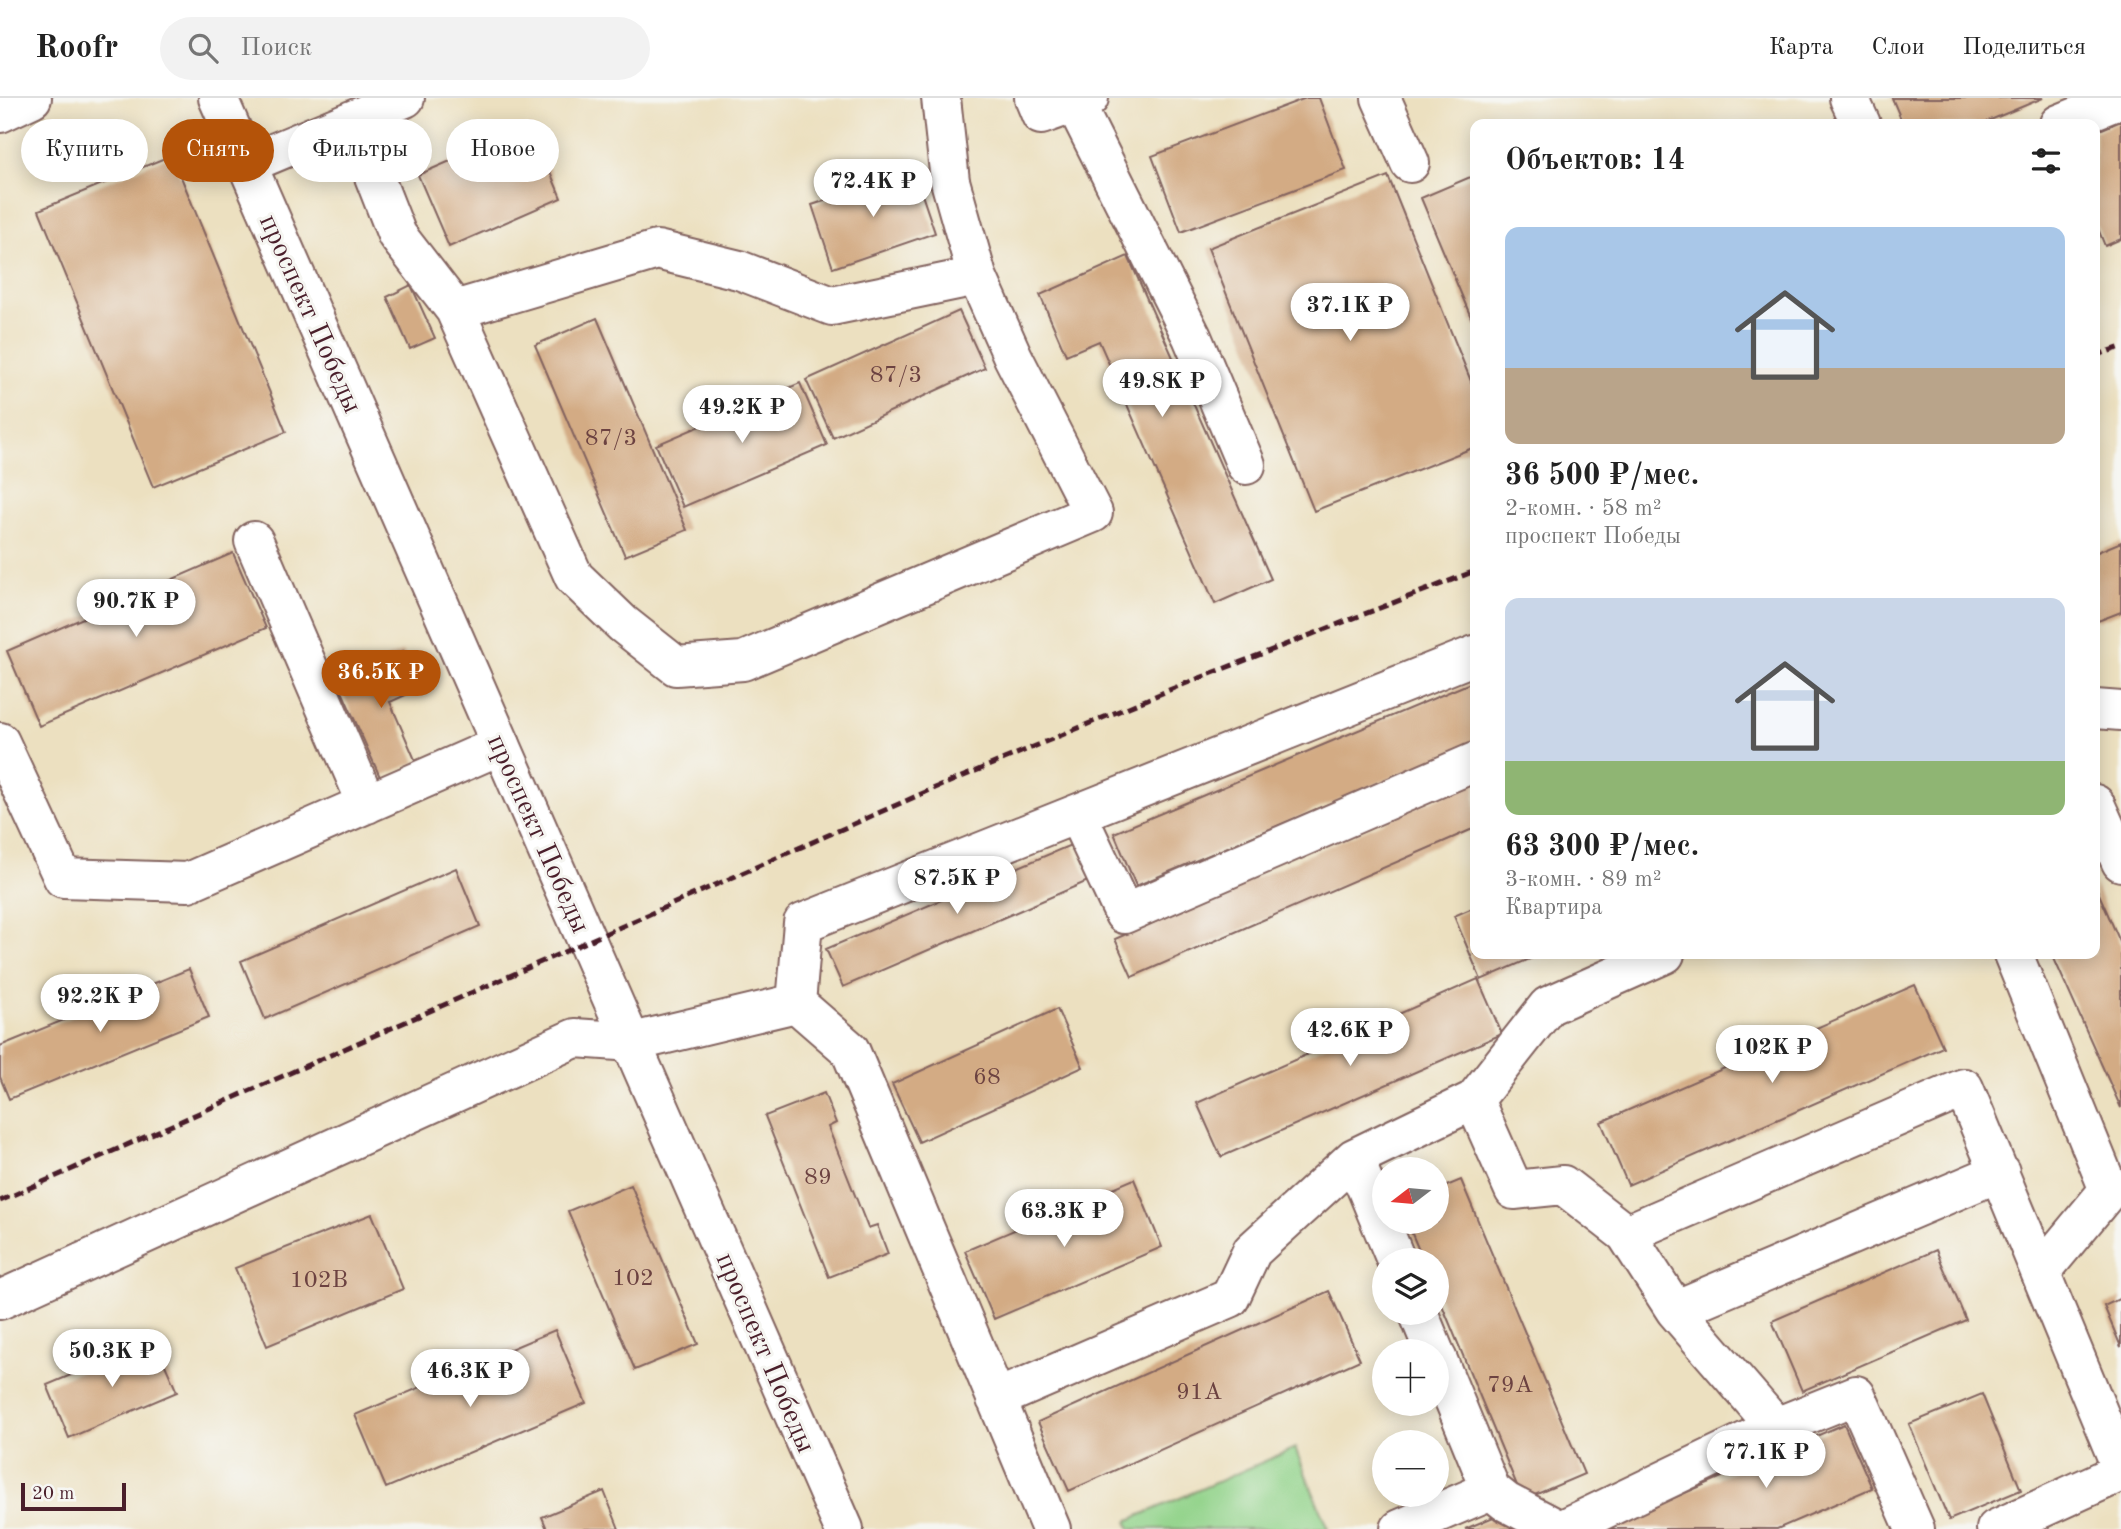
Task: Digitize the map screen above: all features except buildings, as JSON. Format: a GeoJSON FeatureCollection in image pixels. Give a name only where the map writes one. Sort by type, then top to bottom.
{"type":"FeatureCollection","features":[{"type":"Feature","properties":{"kind":"main road"},"geometry":{"type":"LineString","coordinates":[[0,113],[32,98]]}},
{"type":"Feature","properties":{"kind":"main road","name":"проспект Победы"},"geometry":{"type":"LineString","coordinates":[[218,98],[227,119]]}},
{"type":"Feature","properties":{"kind":"main road"},"geometry":{"type":"LineString","coordinates":[[354,119],[405,98]]}},
{"type":"Feature","properties":{"kind":"main road"},"geometry":{"type":"LineString","coordinates":[[376,182],[397,234],[455,310],[574,577],[622,624],[676,666],[743,661],[1093,513],[1013,357],[977,276],[950,181],[941,98]]}},
{"type":"Feature","properties":{"kind":"main road"},"geometry":{"type":"LineString","coordinates":[[1034,98],[1041,115],[1082,101],[1192,337],[1246,466]]}},
{"type":"Feature","properties":{"kind":"main road"},"geometry":{"type":"LineString","coordinates":[[1381,98],[1410,163]]}},
{"type":"Feature","properties":{"kind":"main road"},"geometry":{"type":"LineString","coordinates":[[1849,98],[1859,119]]}},
{"type":"Feature","properties":{"kind":"main road"},"geometry":{"type":"LineString","coordinates":[[2071,119],[2121,99]]}},
{"type":"Feature","properties":{"kind":"main road","name":"проспект Победы"},"geometry":{"type":"LineString","coordinates":[[255,182],[844,1529]]}},
{"type":"Feature","properties":{"kind":"main road"},"geometry":{"type":"LineString","coordinates":[[455,310],[657,250],[739,271],[832,306],[977,276]]}},
{"type":"Feature","properties":{"kind":"main road"},"geometry":{"type":"LineString","coordinates":[[254,541],[367,804]]}},
{"type":"Feature","properties":{"kind":"main road"},"geometry":{"type":"LineString","coordinates":[[796,1003],[803,923],[1470,656]]}},
{"type":"Feature","properties":{"kind":"main road"},"geometry":{"type":"LineString","coordinates":[[2100,709],[2121,711]]}},
{"type":"Feature","properties":{"kind":"main road"},"geometry":{"type":"LineString","coordinates":[[0,742],[63,878],[188,882],[501,745]]}},
{"type":"Feature","properties":{"kind":"main road"},"geometry":{"type":"LineString","coordinates":[[1077,814],[1124,914],[1470,764]]}},
{"type":"Feature","properties":{"kind":"main road"},"geometry":{"type":"LineString","coordinates":[[2100,815],[2121,862]]}},
{"type":"Feature","properties":{"kind":"main road"},"geometry":{"type":"LineString","coordinates":[[996,1399],[1230,1298],[1252,1251],[1354,1158],[1474,1100],[1548,1006],[1654,959]]}},
{"type":"Feature","properties":{"kind":"main road"},"geometry":{"type":"LineString","coordinates":[[2015,959],[2109,1190],[2041,1272]]}},
{"type":"Feature","properties":{"kind":"main road"},"geometry":{"type":"LineString","coordinates":[[0,1300],[575,1038],[633,1042],[796,1003]]}},
{"type":"Feature","properties":{"kind":"main road"},"geometry":{"type":"LineString","coordinates":[[796,1003],[850,1050],[1051,1529]]}},
{"type":"Feature","properties":{"kind":"main road"},"geometry":{"type":"LineString","coordinates":[[1626,1234],[1965,1088],[2121,1469],[1997,1529]]}},
{"type":"Feature","properties":{"kind":"main road"},"geometry":{"type":"LineString","coordinates":[[1474,1100],[1514,1190],[1563,1185],[1626,1234],[1675,1310],[1776,1427]]}},
{"type":"Feature","properties":{"kind":"main road"},"geometry":{"type":"LineString","coordinates":[[1354,1158],[1391,1248]]}},
{"type":"Feature","properties":{"kind":"main road"},"geometry":{"type":"LineString","coordinates":[[1675,1310],[2000,1172]]}},
{"type":"Feature","properties":{"kind":"main road"},"geometry":{"type":"LineString","coordinates":[[1449,1387],[1491,1490],[1506,1502],[1561,1529],[1776,1427],[1856,1395],[1915,1529]]}},
{"type":"Feature","properties":{"kind":"main road"},"geometry":{"type":"LineString","coordinates":[[1401,1529],[1491,1490]]}},
{"type":"Feature","properties":{"kind":"green space"},"geometry":{"type":"Polygon","coordinates":[[[1295,1448],[1328,1529],[1130,1529],[1127,1521],[1295,1448]]]}},
{"type":"Feature","properties":{"kind":"railway"},"geometry":{"type":"LineString","coordinates":[[2100,354],[2121,347]]}},
{"type":"Feature","properties":{"kind":"railway"},"geometry":{"type":"LineString","coordinates":[[0,1201],[928,791],[1174,688],[1470,573]]}}]}
